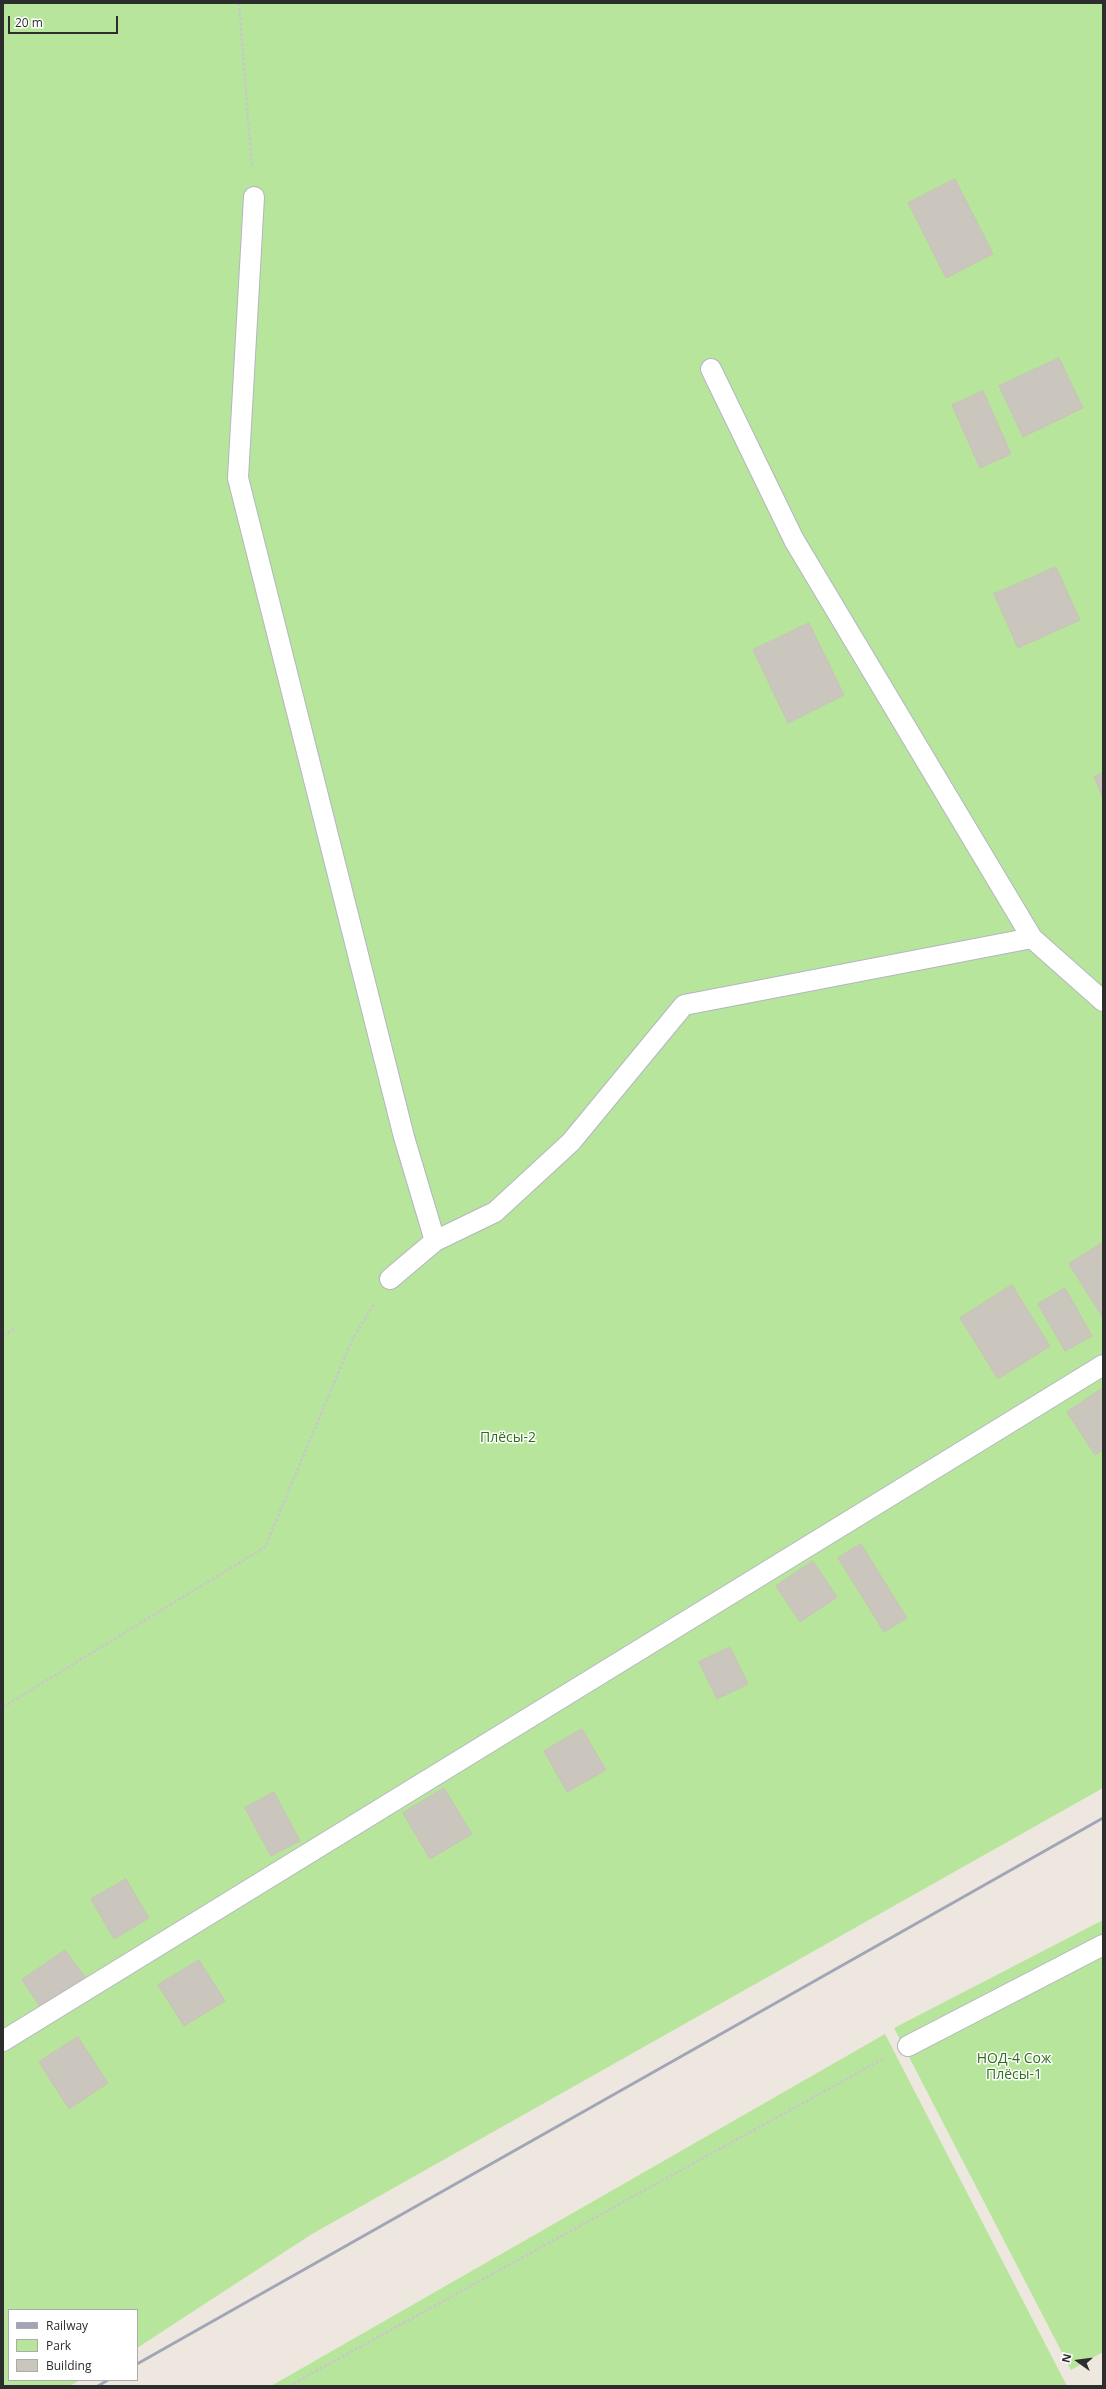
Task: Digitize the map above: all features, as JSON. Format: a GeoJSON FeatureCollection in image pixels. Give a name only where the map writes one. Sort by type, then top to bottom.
{"type":"FeatureCollection","features":[{"type":"Feature","properties":{"kind":"lane"},"geometry":{"type":"LineString","coordinates":[[254,197],[238,478],[404,1138],[435,1241]]}},
{"type":"Feature","properties":{"kind":"lane"},"geometry":{"type":"LineString","coordinates":[[711,369],[794,540],[1032,938],[1103,1001]]}},
{"type":"Feature","properties":{"kind":"lane"},"geometry":{"type":"LineString","coordinates":[[390,1279],[435,1241],[495,1212],[572,1142],[684,1005],[1032,938]]}},
{"type":"Feature","properties":{"kind":"lane"},"geometry":{"type":"LineString","coordinates":[[3,2041],[1103,1365]]}},
{"type":"Feature","properties":{"kind":"lane"},"geometry":{"type":"LineString","coordinates":[[908,2046],[1103,1945]]}},
{"type":"Feature","properties":{"kind":"path"},"geometry":{"type":"LineString","coordinates":[[239,3],[254,197]]}},
{"type":"Feature","properties":{"kind":"path"},"geometry":{"type":"LineString","coordinates":[[3,1707],[265,1547],[352,1340],[390,1279]]}},
{"type":"Feature","properties":{"kind":"path"},"geometry":{"type":"LineString","coordinates":[[3,1335],[15,1329]]}},
{"type":"Feature","properties":{"kind":"path"},"geometry":{"type":"LineString","coordinates":[[289,2386],[908,2046]]}},
{"type":"Feature","properties":{"kind":"green space","name":"Плёсы-2"},"geometry":{"type":"Polygon","coordinates":[[[3,3],[1103,3],[1103,1788],[312,2234],[138,2347],[138,2309],[8,2309],[8,2381],[78,2381],[70,2386],[3,2386],[3,3]]]}},
{"type":"Feature","properties":{"kind":"green space","name":"НОД-4 Сож Плёсы-1"},"geometry":{"type":"Polygon","coordinates":[[[1103,1920],[1103,2352],[1071,2370],[894,2028],[1103,1920]]]}},
{"type":"Feature","properties":{"kind":"green space"},"geometry":{"type":"Polygon","coordinates":[[[885,2034],[1067,2386],[271,2386],[885,2034]]]}},
{"type":"Feature","properties":{"kind":"building"},"geometry":{"type":"Polygon","coordinates":[[[955,179],[993,254],[946,278],[908,203],[955,179]]]}},
{"type":"Feature","properties":{"kind":"building"},"geometry":{"type":"Polygon","coordinates":[[[1059,358],[1083,408],[1023,437],[999,386],[1059,358]]]}},
{"type":"Feature","properties":{"kind":"building"},"geometry":{"type":"Polygon","coordinates":[[[983,391],[1011,454],[980,468],[952,405],[983,391]]]}},
{"type":"Feature","properties":{"kind":"building"},"geometry":{"type":"Polygon","coordinates":[[[1056,567],[1080,620],[1018,648],[994,594],[1056,567]]]}},
{"type":"Feature","properties":{"kind":"building"},"geometry":{"type":"Polygon","coordinates":[[[809,623],[844,695],[788,723],[753,650],[809,623]]]}},
{"type":"Feature","properties":{"kind":"building"},"geometry":{"type":"Polygon","coordinates":[[[1103,773],[1103,798],[1094,777],[1103,773]]]}},
{"type":"Feature","properties":{"kind":"building"},"geometry":{"type":"Polygon","coordinates":[[[1102,1243],[1103,1244],[1103,1318],[1069,1264],[1102,1243]]]}},
{"type":"Feature","properties":{"kind":"building"},"geometry":{"type":"Polygon","coordinates":[[[1012,1285],[1050,1346],[998,1379],[960,1318],[1012,1285]]]}},
{"type":"Feature","properties":{"kind":"building"},"geometry":{"type":"Polygon","coordinates":[[[1065,1288],[1092,1336],[1065,1351],[1038,1304],[1065,1288]]]}},
{"type":"Feature","properties":{"kind":"building"},"geometry":{"type":"Polygon","coordinates":[[[1103,1388],[1103,1450],[1095,1455],[1067,1412],[1103,1388]]]}},
{"type":"Feature","properties":{"kind":"building"},"geometry":{"type":"Polygon","coordinates":[[[861,1544],[907,1618],[884,1632],[838,1558],[861,1544]]]}},
{"type":"Feature","properties":{"kind":"building"},"geometry":{"type":"Polygon","coordinates":[[[813,1561],[837,1597],[800,1622],[776,1586],[813,1561]]]}},
{"type":"Feature","properties":{"kind":"building"},"geometry":{"type":"Polygon","coordinates":[[[730,1647],[748,1684],[717,1699],[699,1662],[730,1647]]]}},
{"type":"Feature","properties":{"kind":"building"},"geometry":{"type":"Polygon","coordinates":[[[582,1729],[606,1770],[567,1792],[544,1751],[582,1729]]]}},
{"type":"Feature","properties":{"kind":"building"},"geometry":{"type":"Polygon","coordinates":[[[444,1788],[472,1834],[430,1859],[403,1813],[444,1788]]]}},
{"type":"Feature","properties":{"kind":"building"},"geometry":{"type":"Polygon","coordinates":[[[274,1792],[300,1841],[271,1856],[245,1808],[274,1792]]]}},
{"type":"Feature","properties":{"kind":"building"},"geometry":{"type":"Polygon","coordinates":[[[126,1879],[149,1918],[114,1939],[91,1899],[126,1879]]]}},
{"type":"Feature","properties":{"kind":"building"},"geometry":{"type":"Polygon","coordinates":[[[65,1950],[85,1977],[41,2008],[22,1980],[65,1950]]]}},
{"type":"Feature","properties":{"kind":"building"},"geometry":{"type":"Polygon","coordinates":[[[199,1960],[225,2001],[184,2026],[158,1985],[199,1960]]]}},
{"type":"Feature","properties":{"kind":"building"},"geometry":{"type":"Polygon","coordinates":[[[78,2037],[108,2083],[69,2109],[39,2062],[78,2037]]]}},
{"type":"Feature","properties":{"kind":"railway"},"geometry":{"type":"LineString","coordinates":[[138,2363],[1103,1818]]}},
{"type":"Feature","properties":{"kind":"railway"},"geometry":{"type":"LineString","coordinates":[[98,2386],[106,2381]]}}]}
